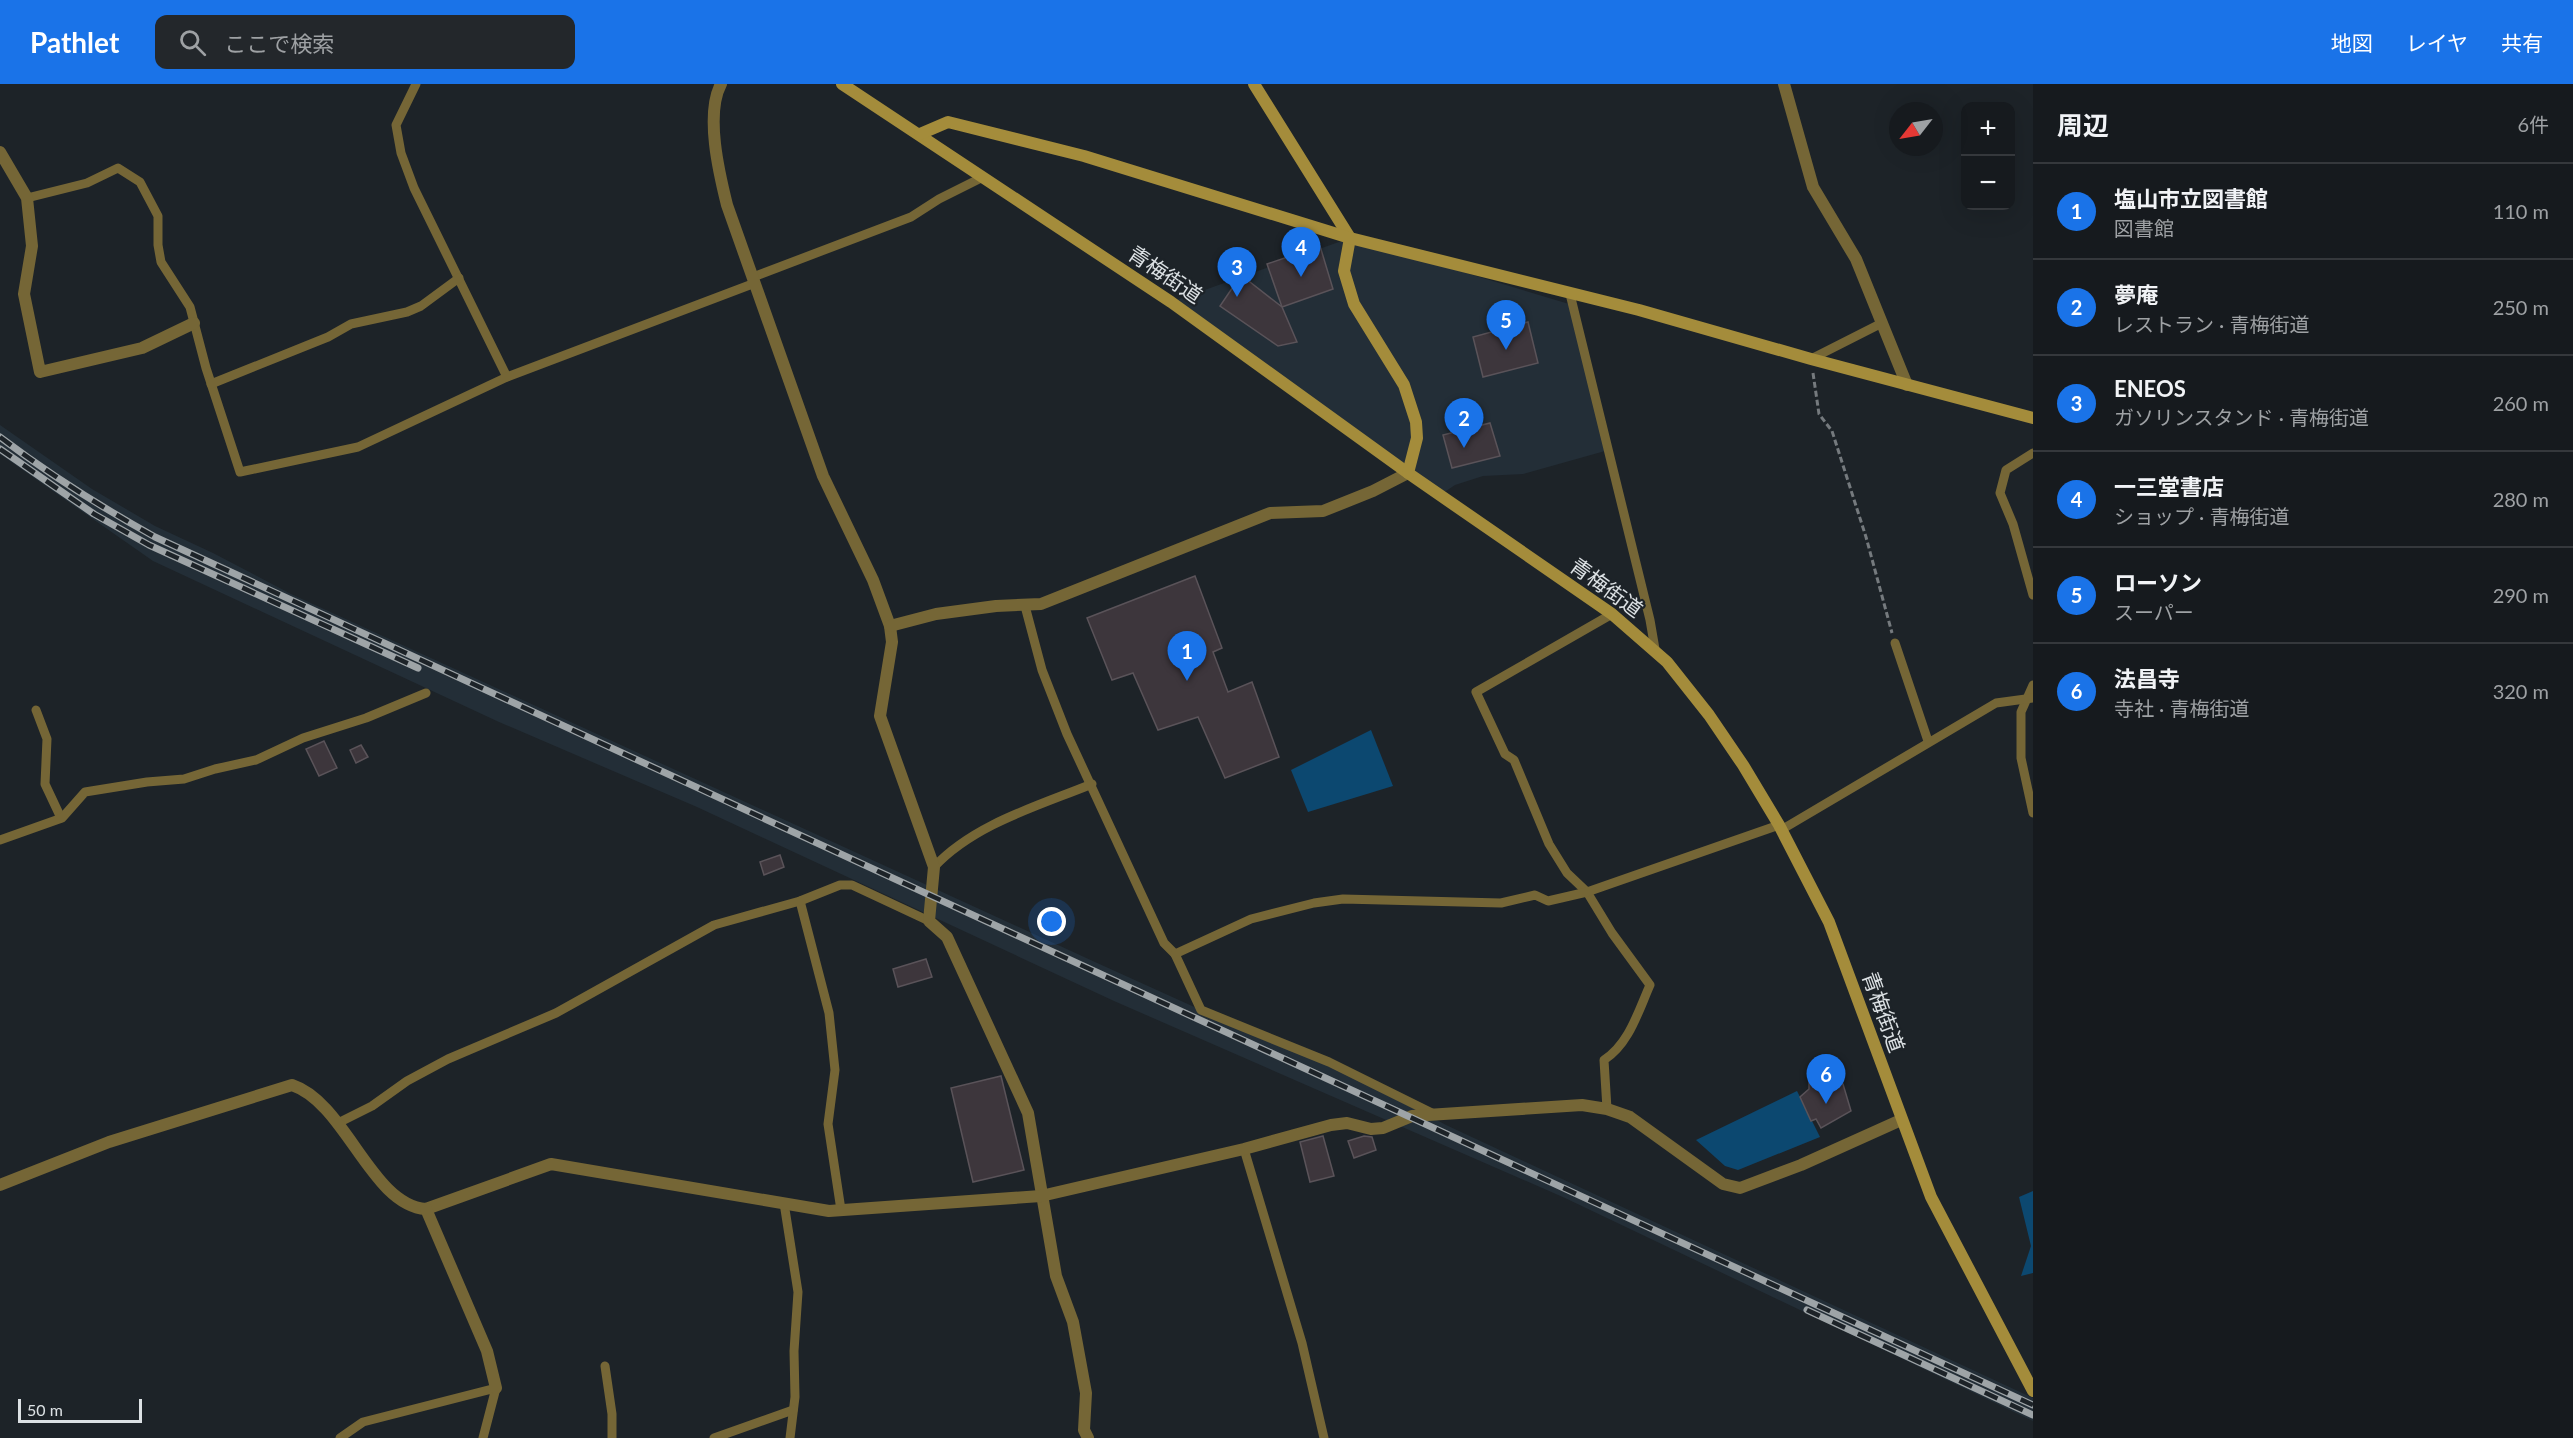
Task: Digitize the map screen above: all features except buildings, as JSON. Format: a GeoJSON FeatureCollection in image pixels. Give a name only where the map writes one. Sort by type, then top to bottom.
{"type":"FeatureCollection","features":[{"type":"Feature","properties":{"kind":"main road","name":"青梅街道"},"geometry":{"type":"LineString","coordinates":[[842,84],[1171,302],[1408,473],[1612,614],[1655,649],[1709,715],[1743,765],[1780,827],[1829,922],[1931,1197],[2033,1391]]}},
{"type":"Feature","properties":{"kind":"main road"},"geometry":{"type":"LineString","coordinates":[[1254,84],[1350,238],[1344,271],[1354,304],[1404,385],[1416,422],[1417,438],[1408,473]]}},
{"type":"Feature","properties":{"kind":"main road"},"geometry":{"type":"LineString","coordinates":[[920,134],[948,122],[1084,156],[1350,238],[1639,310],[2033,418]]}},
{"type":"Feature","properties":{"kind":"street"},"geometry":{"type":"LineString","coordinates":[[721,84],[713,112],[721,183],[822,476],[873,580],[890,626],[892,642],[880,716],[934,867],[929,921],[947,937],[1028,1113],[1056,1276],[1073,1322],[1086,1393],[1084,1430],[1088,1438]]}},
{"type":"Feature","properties":{"kind":"street"},"geometry":{"type":"LineString","coordinates":[[1784,84],[1813,187],[1856,259],[1907,385]]}},
{"type":"Feature","properties":{"kind":"street"},"geometry":{"type":"LineString","coordinates":[[0,152],[27,198],[32,246],[24,294],[40,372],[142,348],[194,323]]}},
{"type":"Feature","properties":{"kind":"street"},"geometry":{"type":"LineString","coordinates":[[890,626],[936,614],[996,606],[1041,604],[1270,513],[1323,511],[1373,491],[1408,473]]}},
{"type":"Feature","properties":{"kind":"street"},"geometry":{"type":"LineString","coordinates":[[0,1185],[109,1142],[292,1085],[307,1090],[338,1123],[383,1182],[401,1200],[415,1208],[426,1209],[551,1164],[829,1211],[1041,1196],[1244,1149],[1331,1125],[1347,1123],[1371,1129],[1383,1128],[1412,1116],[1582,1105],[1606,1108],[1630,1117],[1723,1184],[1732,1188],[1740,1188],[1801,1165],[1901,1120]]}},
{"type":"Feature","properties":{"kind":"street"},"geometry":{"type":"LineString","coordinates":[[426,1209],[487,1351],[496,1388]]}},
{"type":"Feature","properties":{"kind":"lane"},"geometry":{"type":"LineString","coordinates":[[416,84],[396,125],[401,153],[414,188],[507,377]]}},
{"type":"Feature","properties":{"kind":"lane"},"geometry":{"type":"LineString","coordinates":[[27,198],[87,183],[118,168],[140,182],[158,216],[158,245],[161,262],[187,300],[211,384],[240,472],[358,447],[507,377],[911,217],[939,199],[983,177]]}},
{"type":"Feature","properties":{"kind":"lane"},"geometry":{"type":"LineString","coordinates":[[211,384],[328,337],[351,324],[407,312],[421,306],[459,278]]}},
{"type":"Feature","properties":{"kind":"lane"},"geometry":{"type":"LineString","coordinates":[[1570,294],[1650,620],[1655,649]]}},
{"type":"Feature","properties":{"kind":"lane"},"geometry":{"type":"LineString","coordinates":[[1811,359],[1882,323]]}},
{"type":"Feature","properties":{"kind":"lane"},"geometry":{"type":"LineString","coordinates":[[2033,453],[2006,470],[2000,493],[2013,524],[2033,595]]}},
{"type":"Feature","properties":{"kind":"lane"},"geometry":{"type":"LineString","coordinates":[[1025,606],[1042,670],[1067,734],[1164,943],[1174,954],[1201,1010],[1329,1062],[1434,1114]]}},
{"type":"Feature","properties":{"kind":"lane"},"geometry":{"type":"LineString","coordinates":[[1606,1108],[1604,1060],[1616,1053],[1629,1032],[1650,986],[1612,933],[1587,892],[1567,873],[1549,844],[1514,760],[1505,754],[1476,692],[1612,614]]}},
{"type":"Feature","properties":{"kind":"lane"},"geometry":{"type":"LineString","coordinates":[[1895,643],[1928,741]]}},
{"type":"Feature","properties":{"kind":"lane"},"geometry":{"type":"LineString","coordinates":[[2033,685],[2030,698],[2021,712],[2021,758],[2033,813]]}},
{"type":"Feature","properties":{"kind":"lane"},"geometry":{"type":"LineString","coordinates":[[0,840],[61,818],[85,792],[147,782],[184,779],[256,760],[303,738],[366,718],[426,693]]}},
{"type":"Feature","properties":{"kind":"lane"},"geometry":{"type":"LineString","coordinates":[[1174,954],[1251,919],[1314,903],[1343,899],[1501,903],[1534,895],[1548,900],[1587,892],[1780,827],[1996,703],[2030,698]]}},
{"type":"Feature","properties":{"kind":"lane"},"geometry":{"type":"LineString","coordinates":[[36,710],[47,739],[45,784],[61,818]]}},
{"type":"Feature","properties":{"kind":"lane"},"geometry":{"type":"LineString","coordinates":[[934,867],[948,852],[998,822],[1092,784]]}},
{"type":"Feature","properties":{"kind":"lane"},"geometry":{"type":"LineString","coordinates":[[338,1123],[372,1106],[407,1081],[448,1059],[556,1013],[714,926],[800,901],[840,885],[852,885],[929,921]]}},
{"type":"Feature","properties":{"kind":"lane"},"geometry":{"type":"LineString","coordinates":[[800,901],[830,1012],[835,1070],[828,1124],[841,1210]]}},
{"type":"Feature","properties":{"kind":"lane"},"geometry":{"type":"LineString","coordinates":[[1244,1149],[1302,1343],[1324,1438]]}},
{"type":"Feature","properties":{"kind":"lane"},"geometry":{"type":"LineString","coordinates":[[784,1203],[798,1292],[790,1438]]}},
{"type":"Feature","properties":{"kind":"lane"},"geometry":{"type":"LineString","coordinates":[[605,1366],[612,1414],[612,1438]]}},
{"type":"Feature","properties":{"kind":"lane"},"geometry":{"type":"LineString","coordinates":[[340,1438],[363,1422],[496,1388],[483,1438]]}},
{"type":"Feature","properties":{"kind":"lane"},"geometry":{"type":"LineString","coordinates":[[714,1438],[793,1410]]}},
{"type":"Feature","properties":{"kind":"path"},"geometry":{"type":"LineString","coordinates":[[1811,359],[1820,414],[1832,431],[1866,537],[1895,643]]}},
{"type":"Feature","properties":{"kind":"shaded area"},"geometry":{"type":"Polygon","coordinates":[[[1350,238],[1569,304],[1605,451],[1523,474],[1483,476],[1455,485],[1440,495],[1171,302],[1350,238]]]}},
{"type":"Feature","properties":{"kind":"shaded area"},"geometry":{"type":"Polygon","coordinates":[[[0,425],[92,489],[155,526],[291,594],[1201,1010],[1329,1062],[1446,1125],[2033,1398],[2033,1421],[1565,1198],[1114,1001],[697,807],[499,722],[153,561],[0,454],[0,425]]]}},
{"type":"Feature","properties":{"kind":"shaded area"},"geometry":{"type":"Polygon","coordinates":[[[1371,730],[1393,786],[1308,812],[1291,770],[1371,730]]]}},
{"type":"Feature","properties":{"kind":"shaded area"},"geometry":{"type":"Polygon","coordinates":[[[1797,1091],[1820,1137],[1738,1170],[1725,1166],[1696,1140],[1797,1091]]]}},
{"type":"Feature","properties":{"kind":"shaded area"},"geometry":{"type":"Polygon","coordinates":[[[2033,1191],[2033,1273],[2021,1276],[2031,1246],[2019,1197],[2033,1191]]]}},
{"type":"Feature","properties":{"kind":"railway"},"geometry":{"type":"LineString","coordinates":[[0,437],[76,490],[155,537],[2033,1405]]}},
{"type":"Feature","properties":{"kind":"railway"},"geometry":{"type":"LineString","coordinates":[[0,449],[94,514],[149,545],[418,668]]}},
{"type":"Feature","properties":{"kind":"railway"},"geometry":{"type":"LineString","coordinates":[[1807,1310],[2033,1415]]}},
{"type":"Feature","properties":{"kind":"place","name":"一三堂書店"},"geometry":{"type":"Point","coordinates":[1301,277]}},
{"type":"Feature","properties":{"kind":"place","name":"ENEOS"},"geometry":{"type":"Point","coordinates":[1237,297]}},
{"type":"Feature","properties":{"kind":"place","name":"ローソン"},"geometry":{"type":"Point","coordinates":[1506,350]}},
{"type":"Feature","properties":{"kind":"place","name":"夢庵"},"geometry":{"type":"Point","coordinates":[1464,448]}},
{"type":"Feature","properties":{"kind":"place","name":"塩山市立図書館"},"geometry":{"type":"Point","coordinates":[1187,681]}},
{"type":"Feature","properties":{"kind":"place","name":"法昌寺"},"geometry":{"type":"Point","coordinates":[1826,1104]}}]}
